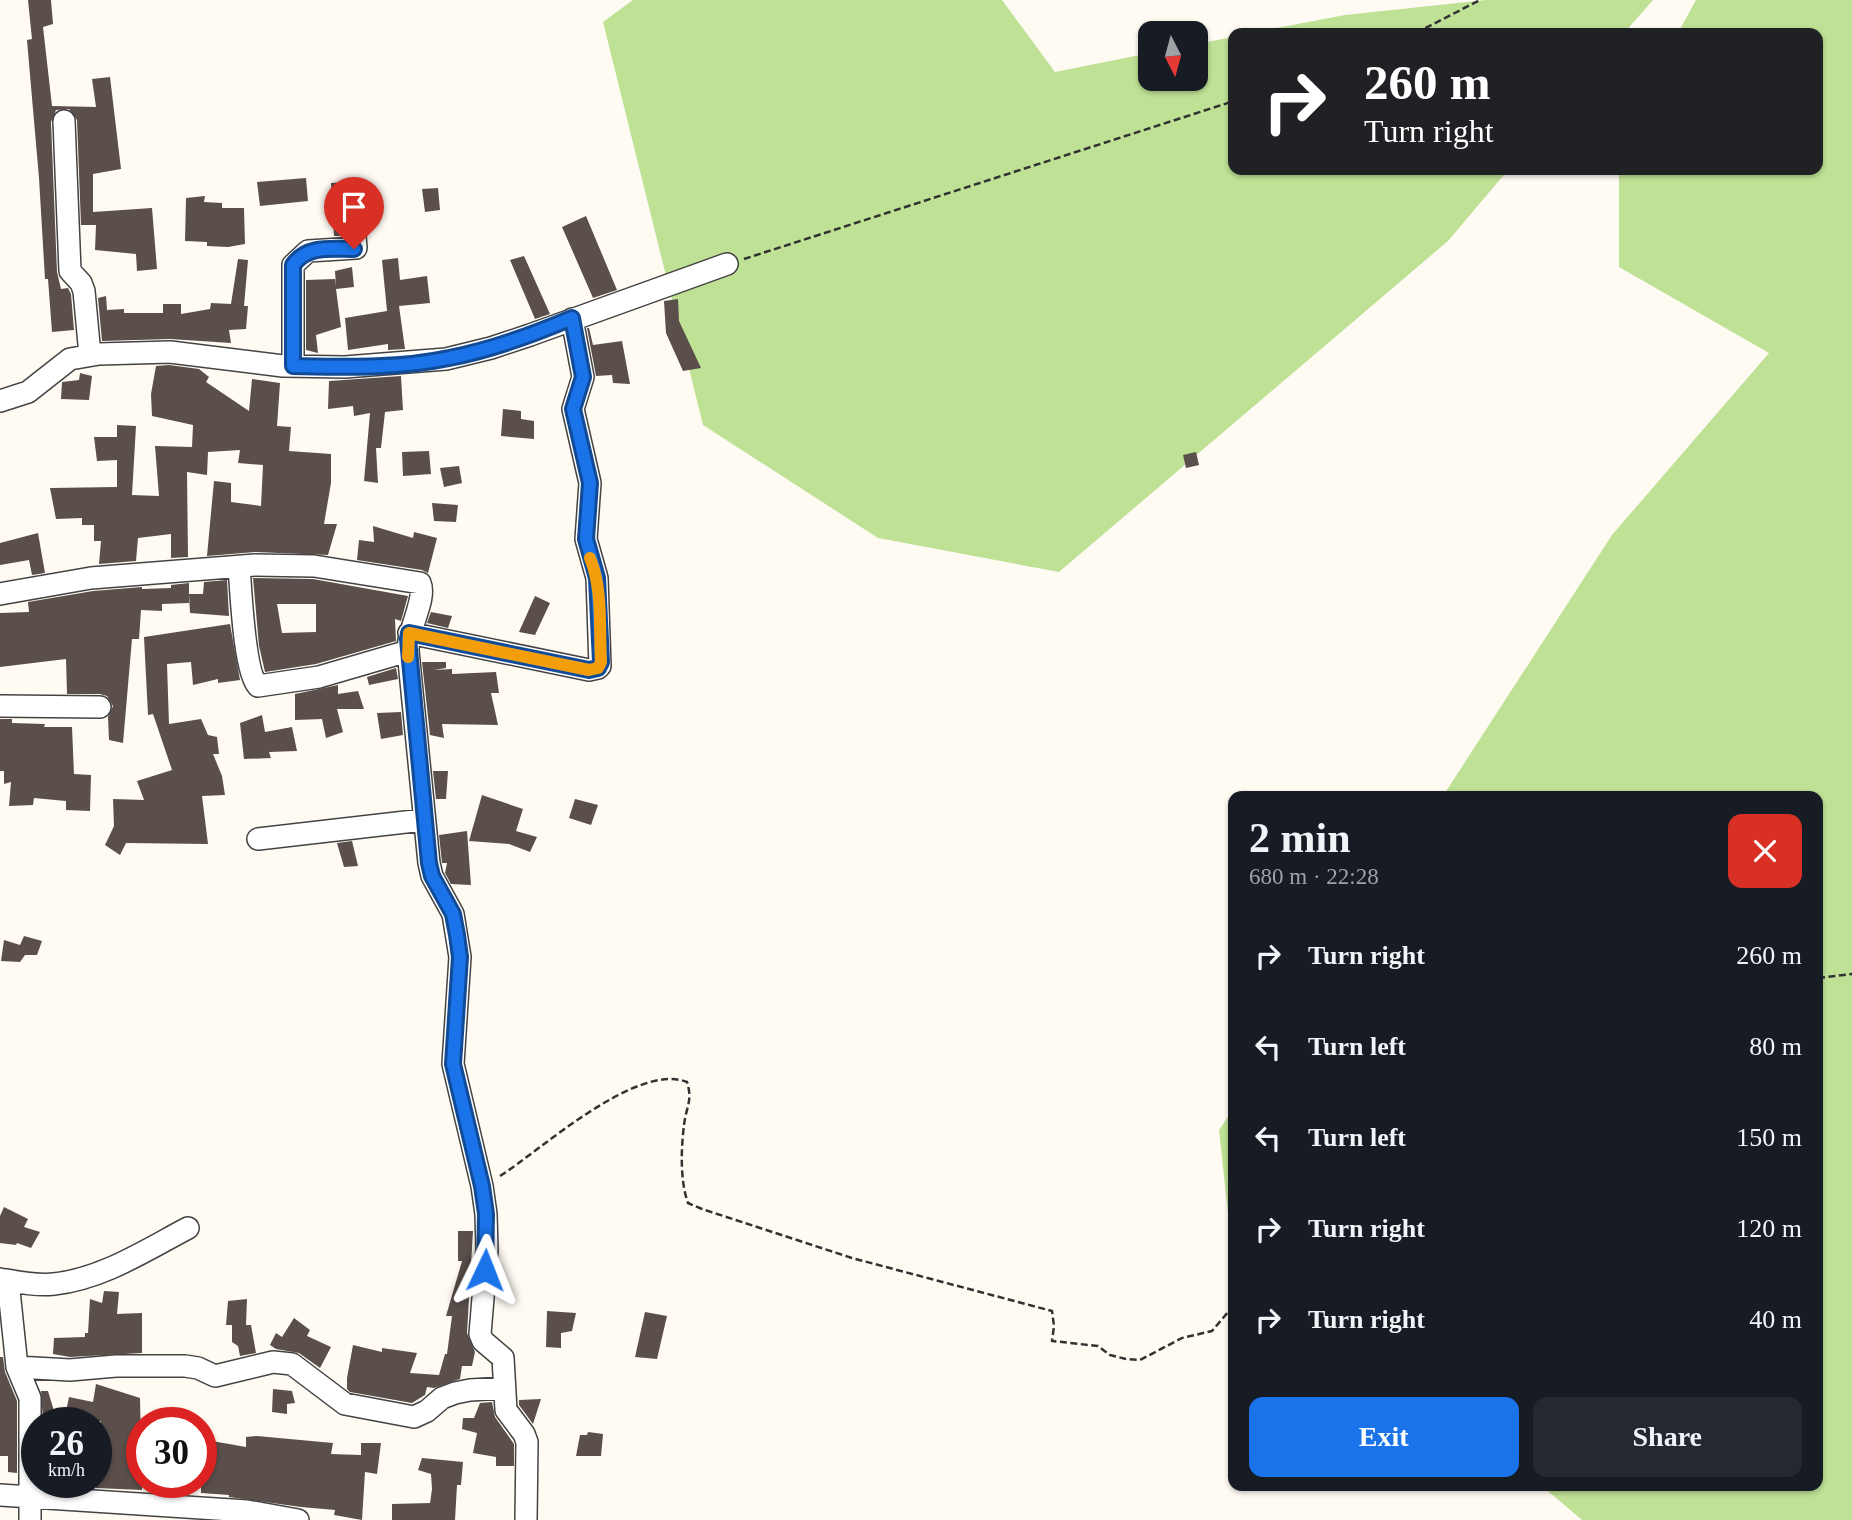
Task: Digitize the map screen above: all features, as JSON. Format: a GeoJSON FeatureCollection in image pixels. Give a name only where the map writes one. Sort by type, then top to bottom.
{"type":"FeatureCollection","features":[{"type":"Feature","properties":{"kind":"street"},"geometry":{"type":"LineString","coordinates":[[64,121],[70,271],[85,291],[90,355]]}},
{"type":"Feature","properties":{"kind":"street"},"geometry":{"type":"LineString","coordinates":[[293,366],[293,265],[308,251],[356,248],[354,223]]}},
{"type":"Feature","properties":{"kind":"street"},"geometry":{"type":"LineString","coordinates":[[0,401],[28,392],[70,359],[90,355],[170,352],[293,366],[345,367],[446,359],[491,348],[727,264]]}},
{"type":"Feature","properties":{"kind":"street"},"geometry":{"type":"LineString","coordinates":[[239,567],[246,644],[252,676],[258,686],[319,677],[408,642],[589,670],[598,668],[597,578],[586,539],[590,483],[573,409],[583,377],[572,318]]}},
{"type":"Feature","properties":{"kind":"street"},"geometry":{"type":"LineString","coordinates":[[0,594],[91,578],[239,567],[314,566],[420,583],[423,593],[408,642],[423,820],[432,876],[453,914],[460,957],[453,1064],[482,1186],[486,1214],[480,1328],[483,1341],[503,1358],[506,1410],[527,1442],[526,1520]]}},
{"type":"Feature","properties":{"kind":"street"},"geometry":{"type":"LineString","coordinates":[[0,706],[100,707]]}},
{"type":"Feature","properties":{"kind":"street"},"geometry":{"type":"LineString","coordinates":[[258,839],[423,820]]}},
{"type":"Feature","properties":{"kind":"street"},"geometry":{"type":"LineString","coordinates":[[30,1407],[30,1398],[17,1367],[4,1280],[51,1284],[85,1278],[188,1228]]}},
{"type":"Feature","properties":{"kind":"street"},"geometry":{"type":"LineString","coordinates":[[17,1367],[44,1370],[185,1366],[198,1368],[215,1376],[273,1362],[292,1364],[345,1404],[414,1417],[454,1393],[504,1388]]}},
{"type":"Feature","properties":{"kind":"street"},"geometry":{"type":"LineString","coordinates":[[0,1495],[21,1496]]}},
{"type":"Feature","properties":{"kind":"street"},"geometry":{"type":"LineString","coordinates":[[30,1520],[31,1498]]}},
{"type":"Feature","properties":{"kind":"street"},"geometry":{"type":"LineString","coordinates":[[46,1498],[247,1511],[298,1520]]}},
{"type":"Feature","properties":{"kind":"path"},"geometry":{"type":"LineString","coordinates":[[1426,28],[1480,0]]}},
{"type":"Feature","properties":{"kind":"path"},"geometry":{"type":"LineString","coordinates":[[727,264],[1228,103]]}},
{"type":"Feature","properties":{"kind":"path"},"geometry":{"type":"LineString","coordinates":[[1823,977],[1852,974]]}},
{"type":"Feature","properties":{"kind":"path"},"geometry":{"type":"LineString","coordinates":[[482,1186],[589,1111],[646,1082],[680,1080],[687,1082],[691,1096],[684,1126],[683,1189],[688,1203],[702,1209],[852,1258],[1052,1311],[1052,1340],[1098,1346],[1110,1354],[1126,1359],[1140,1360],[1182,1338],[1212,1331],[1228,1312]]}},
{"type":"Feature","properties":{"kind":"green space"},"geometry":{"type":"Polygon","coordinates":[[[633,0],[1002,0],[1055,72],[1138,55],[1138,91],[1208,91],[1208,42],[1228,38],[1228,175],[1504,175],[1448,241],[1059,572],[878,538],[703,425],[603,22],[633,0]]]}},
{"type":"Feature","properties":{"kind":"green space"},"geometry":{"type":"Polygon","coordinates":[[[1486,0],[1653,0],[1628,28],[1277,28],[1345,15],[1486,0]]]}},
{"type":"Feature","properties":{"kind":"green space"},"geometry":{"type":"Polygon","coordinates":[[[1696,0],[1852,0],[1852,1520],[1582,1520],[1548,1491],[1823,1491],[1823,791],[1446,791],[1612,535],[1769,353],[1619,267],[1619,175],[1823,175],[1823,28],[1681,28],[1696,0]]]}},
{"type":"Feature","properties":{"kind":"green space"},"geometry":{"type":"Polygon","coordinates":[[[1228,1117],[1228,1213],[1219,1130],[1228,1117]]]}},
{"type":"Feature","properties":{"kind":"building"},"geometry":{"type":"Polygon","coordinates":[[[28,0],[51,0],[53,24],[43,27],[52,106],[96,107],[92,79],[110,77],[121,169],[93,174],[93,212],[152,208],[157,269],[137,271],[136,254],[95,250],[96,225],[81,225],[77,120],[69,109],[56,110],[51,122],[57,272],[61,289],[68,288],[71,294],[74,330],[52,332],[48,279],[45,279],[27,40],[32,39],[28,0]]]}},
{"type":"Feature","properties":{"kind":"building"},"geometry":{"type":"Polygon","coordinates":[[[306,178],[308,201],[260,206],[257,182],[306,178]]]}},
{"type":"Feature","properties":{"kind":"building"},"geometry":{"type":"Polygon","coordinates":[[[347,182],[348,192],[372,188],[374,225],[367,225],[364,215],[352,210],[342,218],[342,236],[334,236],[331,183],[347,182]]]}},
{"type":"Feature","properties":{"kind":"building"},"geometry":{"type":"Polygon","coordinates":[[[438,188],[440,210],[425,212],[422,189],[438,188]]]}},
{"type":"Feature","properties":{"kind":"building"},"geometry":{"type":"Polygon","coordinates":[[[205,196],[204,202],[222,203],[222,208],[244,208],[245,244],[228,247],[207,246],[207,242],[185,241],[186,198],[205,196]]]}},
{"type":"Feature","properties":{"kind":"building"},"geometry":{"type":"Polygon","coordinates":[[[586,216],[617,290],[593,298],[562,227],[586,216]]]}},
{"type":"Feature","properties":{"kind":"building"},"geometry":{"type":"Polygon","coordinates":[[[524,256],[550,314],[535,319],[510,260],[524,256]]]}},
{"type":"Feature","properties":{"kind":"building"},"geometry":{"type":"Polygon","coordinates":[[[398,258],[400,280],[427,276],[430,303],[399,306],[405,349],[388,350],[388,344],[348,350],[345,318],[387,311],[382,260],[398,258]]]}},
{"type":"Feature","properties":{"kind":"building"},"geometry":{"type":"Polygon","coordinates":[[[238,259],[248,260],[244,306],[248,306],[246,329],[229,330],[231,343],[170,339],[102,341],[98,298],[106,296],[107,310],[124,309],[124,313],[163,313],[163,304],[181,304],[181,314],[210,309],[211,303],[231,304],[238,259]]]}},
{"type":"Feature","properties":{"kind":"building"},"geometry":{"type":"Polygon","coordinates":[[[352,267],[354,287],[336,289],[341,327],[316,335],[318,353],[306,350],[306,280],[335,279],[336,287],[335,271],[352,267]]]}},
{"type":"Feature","properties":{"kind":"building"},"geometry":{"type":"Polygon","coordinates":[[[678,299],[679,321],[701,368],[683,371],[666,333],[664,301],[678,299]]]}},
{"type":"Feature","properties":{"kind":"building"},"geometry":{"type":"Polygon","coordinates":[[[587,328],[593,345],[622,341],[630,384],[613,383],[612,375],[596,376],[587,328]]]}},
{"type":"Feature","properties":{"kind":"building"},"geometry":{"type":"Polygon","coordinates":[[[156,366],[199,369],[209,377],[206,382],[249,411],[252,379],[280,383],[277,426],[291,427],[289,451],[331,454],[331,483],[324,524],[337,524],[328,555],[255,552],[207,556],[214,481],[231,483],[231,502],[261,506],[263,465],[238,463],[240,450],[208,452],[207,475],[187,472],[188,557],[171,558],[171,534],[138,538],[136,561],[99,564],[101,541],[94,541],[94,525],[82,525],[82,518],[56,519],[50,488],[117,487],[117,460],[97,461],[94,437],[117,437],[117,425],[136,426],[132,495],[159,496],[155,446],[192,447],[193,425],[152,416],[151,394],[156,366]]]}},
{"type":"Feature","properties":{"kind":"building"},"geometry":{"type":"Polygon","coordinates":[[[80,373],[92,376],[89,400],[61,399],[62,382],[79,380],[80,373]]]}},
{"type":"Feature","properties":{"kind":"building"},"geometry":{"type":"Polygon","coordinates":[[[401,376],[403,410],[385,412],[381,448],[376,448],[378,483],[364,481],[370,413],[354,416],[353,406],[328,409],[329,381],[401,376]]]}},
{"type":"Feature","properties":{"kind":"building"},"geometry":{"type":"Polygon","coordinates":[[[503,409],[521,411],[521,419],[534,421],[534,439],[501,436],[503,409]]]}},
{"type":"Feature","properties":{"kind":"building"},"geometry":{"type":"Polygon","coordinates":[[[429,451],[431,474],[403,476],[402,452],[429,451]]]}},
{"type":"Feature","properties":{"kind":"building"},"geometry":{"type":"Polygon","coordinates":[[[1196,452],[1199,465],[1186,468],[1183,455],[1196,452]]]}},
{"type":"Feature","properties":{"kind":"building"},"geometry":{"type":"Polygon","coordinates":[[[459,466],[462,483],[444,487],[440,468],[459,466]]]}},
{"type":"Feature","properties":{"kind":"building"},"geometry":{"type":"Polygon","coordinates":[[[432,503],[458,505],[456,522],[434,521],[432,503]]]}},
{"type":"Feature","properties":{"kind":"building"},"geometry":{"type":"Polygon","coordinates":[[[373,526],[413,538],[414,532],[437,538],[428,573],[357,560],[359,540],[374,542],[373,526]]]}},
{"type":"Feature","properties":{"kind":"building"},"geometry":{"type":"Polygon","coordinates":[[[38,533],[45,573],[32,575],[29,560],[0,565],[0,543],[38,533]]]}},
{"type":"Feature","properties":{"kind":"building"},"geometry":{"type":"Polygon","coordinates":[[[253,578],[313,579],[408,596],[401,621],[395,619],[396,641],[316,664],[265,672],[259,646],[253,578]],[[277,604],[282,633],[316,632],[316,604],[277,604]]]}},
{"type":"Feature","properties":{"kind":"building"},"geometry":{"type":"Polygon","coordinates":[[[227,580],[229,616],[190,613],[189,594],[203,594],[204,582],[227,580]]]}},
{"type":"Feature","properties":{"kind":"building"},"geometry":{"type":"Polygon","coordinates":[[[189,583],[189,603],[162,604],[162,611],[141,610],[139,639],[132,639],[123,743],[109,740],[108,717],[113,706],[107,696],[67,694],[66,659],[0,667],[0,613],[29,612],[28,602],[93,591],[142,587],[171,588],[171,585],[189,583]]]}},
{"type":"Feature","properties":{"kind":"building"},"geometry":{"type":"Polygon","coordinates":[[[535,596],[550,603],[535,635],[519,632],[535,596]]]}},
{"type":"Feature","properties":{"kind":"building"},"geometry":{"type":"Polygon","coordinates":[[[431,612],[452,616],[448,628],[427,623],[431,612]]]}},
{"type":"Feature","properties":{"kind":"building"},"geometry":{"type":"Polygon","coordinates":[[[230,624],[240,680],[218,683],[218,679],[193,685],[191,662],[167,664],[169,724],[201,719],[208,735],[217,737],[219,754],[213,754],[222,776],[225,795],[202,796],[208,844],[126,843],[120,855],[105,845],[114,826],[113,799],[144,800],[137,781],[172,770],[153,714],[148,715],[144,637],[230,624]]]}},
{"type":"Feature","properties":{"kind":"building"},"geometry":{"type":"Polygon","coordinates":[[[422,662],[446,662],[446,668],[434,670],[452,669],[452,674],[496,672],[499,693],[491,693],[498,725],[442,724],[444,738],[430,735],[422,662]]]}},
{"type":"Feature","properties":{"kind":"building"},"geometry":{"type":"Polygon","coordinates":[[[396,668],[398,679],[369,685],[367,677],[396,668]]]}},
{"type":"Feature","properties":{"kind":"building"},"geometry":{"type":"Polygon","coordinates":[[[338,685],[338,694],[358,691],[364,709],[337,709],[343,732],[326,738],[322,719],[295,720],[295,694],[338,685]]]}},
{"type":"Feature","properties":{"kind":"building"},"geometry":{"type":"Polygon","coordinates":[[[401,712],[403,735],[381,739],[377,713],[401,712]]]}},
{"type":"Feature","properties":{"kind":"building"},"geometry":{"type":"Polygon","coordinates":[[[262,715],[265,732],[292,727],[297,751],[269,752],[271,758],[244,759],[240,723],[262,715]]]}},
{"type":"Feature","properties":{"kind":"building"},"geometry":{"type":"Polygon","coordinates":[[[0,719],[12,719],[12,723],[45,724],[44,727],[72,727],[74,774],[91,775],[90,811],[66,810],[66,801],[34,798],[33,805],[9,806],[11,782],[4,784],[4,771],[0,771],[0,719]]]}},
{"type":"Feature","properties":{"kind":"building"},"geometry":{"type":"Polygon","coordinates":[[[433,771],[448,771],[446,799],[436,799],[433,771]]]}},
{"type":"Feature","properties":{"kind":"building"},"geometry":{"type":"Polygon","coordinates":[[[482,795],[523,809],[516,831],[537,837],[530,852],[509,844],[469,841],[482,795]]]}},
{"type":"Feature","properties":{"kind":"building"},"geometry":{"type":"Polygon","coordinates":[[[575,799],[598,805],[591,825],[569,818],[575,799]]]}},
{"type":"Feature","properties":{"kind":"building"},"geometry":{"type":"Polygon","coordinates":[[[467,831],[471,885],[451,884],[445,873],[447,863],[442,863],[439,835],[467,831]]]}},
{"type":"Feature","properties":{"kind":"building"},"geometry":{"type":"Polygon","coordinates":[[[352,841],[358,866],[344,867],[337,843],[352,841]]]}},
{"type":"Feature","properties":{"kind":"building"},"geometry":{"type":"Polygon","coordinates":[[[24,936],[42,941],[37,955],[25,955],[20,962],[1,961],[4,940],[20,945],[24,936]]]}},
{"type":"Feature","properties":{"kind":"building"},"geometry":{"type":"Polygon","coordinates":[[[4,1207],[28,1219],[24,1227],[40,1232],[31,1248],[17,1243],[0,1243],[0,1216],[4,1207]]]}},
{"type":"Feature","properties":{"kind":"building"},"geometry":{"type":"Polygon","coordinates":[[[458,1231],[473,1231],[467,1333],[475,1352],[472,1366],[462,1366],[460,1379],[434,1388],[427,1387],[425,1395],[412,1403],[350,1392],[347,1389],[347,1378],[353,1345],[382,1352],[382,1348],[417,1353],[410,1373],[439,1375],[447,1354],[452,1316],[446,1316],[462,1261],[458,1261],[458,1231]]]}},
{"type":"Feature","properties":{"kind":"building"},"geometry":{"type":"Polygon","coordinates":[[[104,1291],[119,1292],[117,1314],[142,1313],[142,1353],[70,1357],[53,1354],[54,1338],[85,1337],[85,1333],[88,1333],[90,1299],[102,1303],[104,1291]]]}},
{"type":"Feature","properties":{"kind":"building"},"geometry":{"type":"Polygon","coordinates":[[[247,1299],[246,1325],[251,1325],[256,1353],[240,1356],[238,1346],[232,1342],[232,1325],[226,1325],[228,1301],[247,1299]]]}},
{"type":"Feature","properties":{"kind":"building"},"geometry":{"type":"Polygon","coordinates":[[[547,1311],[576,1313],[572,1331],[561,1333],[561,1348],[546,1347],[547,1311]]]}},
{"type":"Feature","properties":{"kind":"building"},"geometry":{"type":"Polygon","coordinates":[[[645,1312],[667,1316],[657,1359],[635,1357],[645,1312]]]}},
{"type":"Feature","properties":{"kind":"building"},"geometry":{"type":"Polygon","coordinates":[[[294,1318],[310,1330],[307,1336],[331,1347],[320,1368],[299,1353],[276,1349],[270,1345],[276,1333],[282,1337],[294,1318]]]}},
{"type":"Feature","properties":{"kind":"building"},"geometry":{"type":"Polygon","coordinates":[[[0,1357],[3,1357],[5,1372],[17,1401],[17,1473],[8,1472],[8,1456],[0,1456],[0,1357]]]}},
{"type":"Feature","properties":{"kind":"building"},"geometry":{"type":"Polygon","coordinates":[[[96,1384],[140,1398],[140,1407],[126,1407],[126,1489],[112,1489],[112,1407],[67,1407],[69,1397],[93,1402],[96,1384]]]}},
{"type":"Feature","properties":{"kind":"building"},"geometry":{"type":"Polygon","coordinates":[[[273,1389],[292,1391],[295,1403],[287,1404],[287,1414],[272,1412],[273,1389]]]}},
{"type":"Feature","properties":{"kind":"building"},"geometry":{"type":"Polygon","coordinates":[[[41,1391],[48,1391],[53,1407],[42,1407],[41,1391]]]}},
{"type":"Feature","properties":{"kind":"building"},"geometry":{"type":"Polygon","coordinates":[[[541,1399],[533,1424],[519,1405],[519,1400],[541,1399]]]}},
{"type":"Feature","properties":{"kind":"building"},"geometry":{"type":"Polygon","coordinates":[[[492,1402],[495,1417],[514,1444],[514,1466],[496,1466],[496,1457],[473,1453],[477,1433],[462,1429],[463,1418],[474,1418],[480,1403],[492,1402]]]}},
{"type":"Feature","properties":{"kind":"building"},"geometry":{"type":"Polygon","coordinates":[[[588,1432],[603,1434],[601,1456],[576,1456],[580,1435],[587,1435],[588,1432]]]}},
{"type":"Feature","properties":{"kind":"building"},"geometry":{"type":"Polygon","coordinates":[[[246,1437],[333,1443],[331,1454],[361,1455],[361,1443],[381,1443],[377,1474],[365,1472],[362,1520],[334,1515],[335,1510],[217,1494],[217,1442],[246,1447],[246,1437]]]}},
{"type":"Feature","properties":{"kind":"building"},"geometry":{"type":"Polygon","coordinates":[[[422,1458],[463,1462],[461,1485],[457,1485],[455,1520],[392,1520],[392,1504],[430,1503],[431,1474],[418,1470],[422,1458]]]}},
{"type":"Feature","properties":{"kind":"slow traffic"},"geometry":{"type":"LineString","coordinates":[[408,657],[409,633],[589,670],[598,668],[601,662],[597,578],[590,558]]}},
{"type":"Feature","properties":{"kind":"route"},"geometry":{"type":"LineString","coordinates":[[354,249],[308,251],[293,265],[293,366],[390,365],[446,359],[491,348],[572,318],[583,377],[573,401],[573,409],[590,483],[586,539],[597,578],[600,666],[589,670],[409,633],[407,646],[429,863],[436,885],[453,914],[460,957],[453,1064],[482,1186],[486,1214],[485,1270]]}}]}
